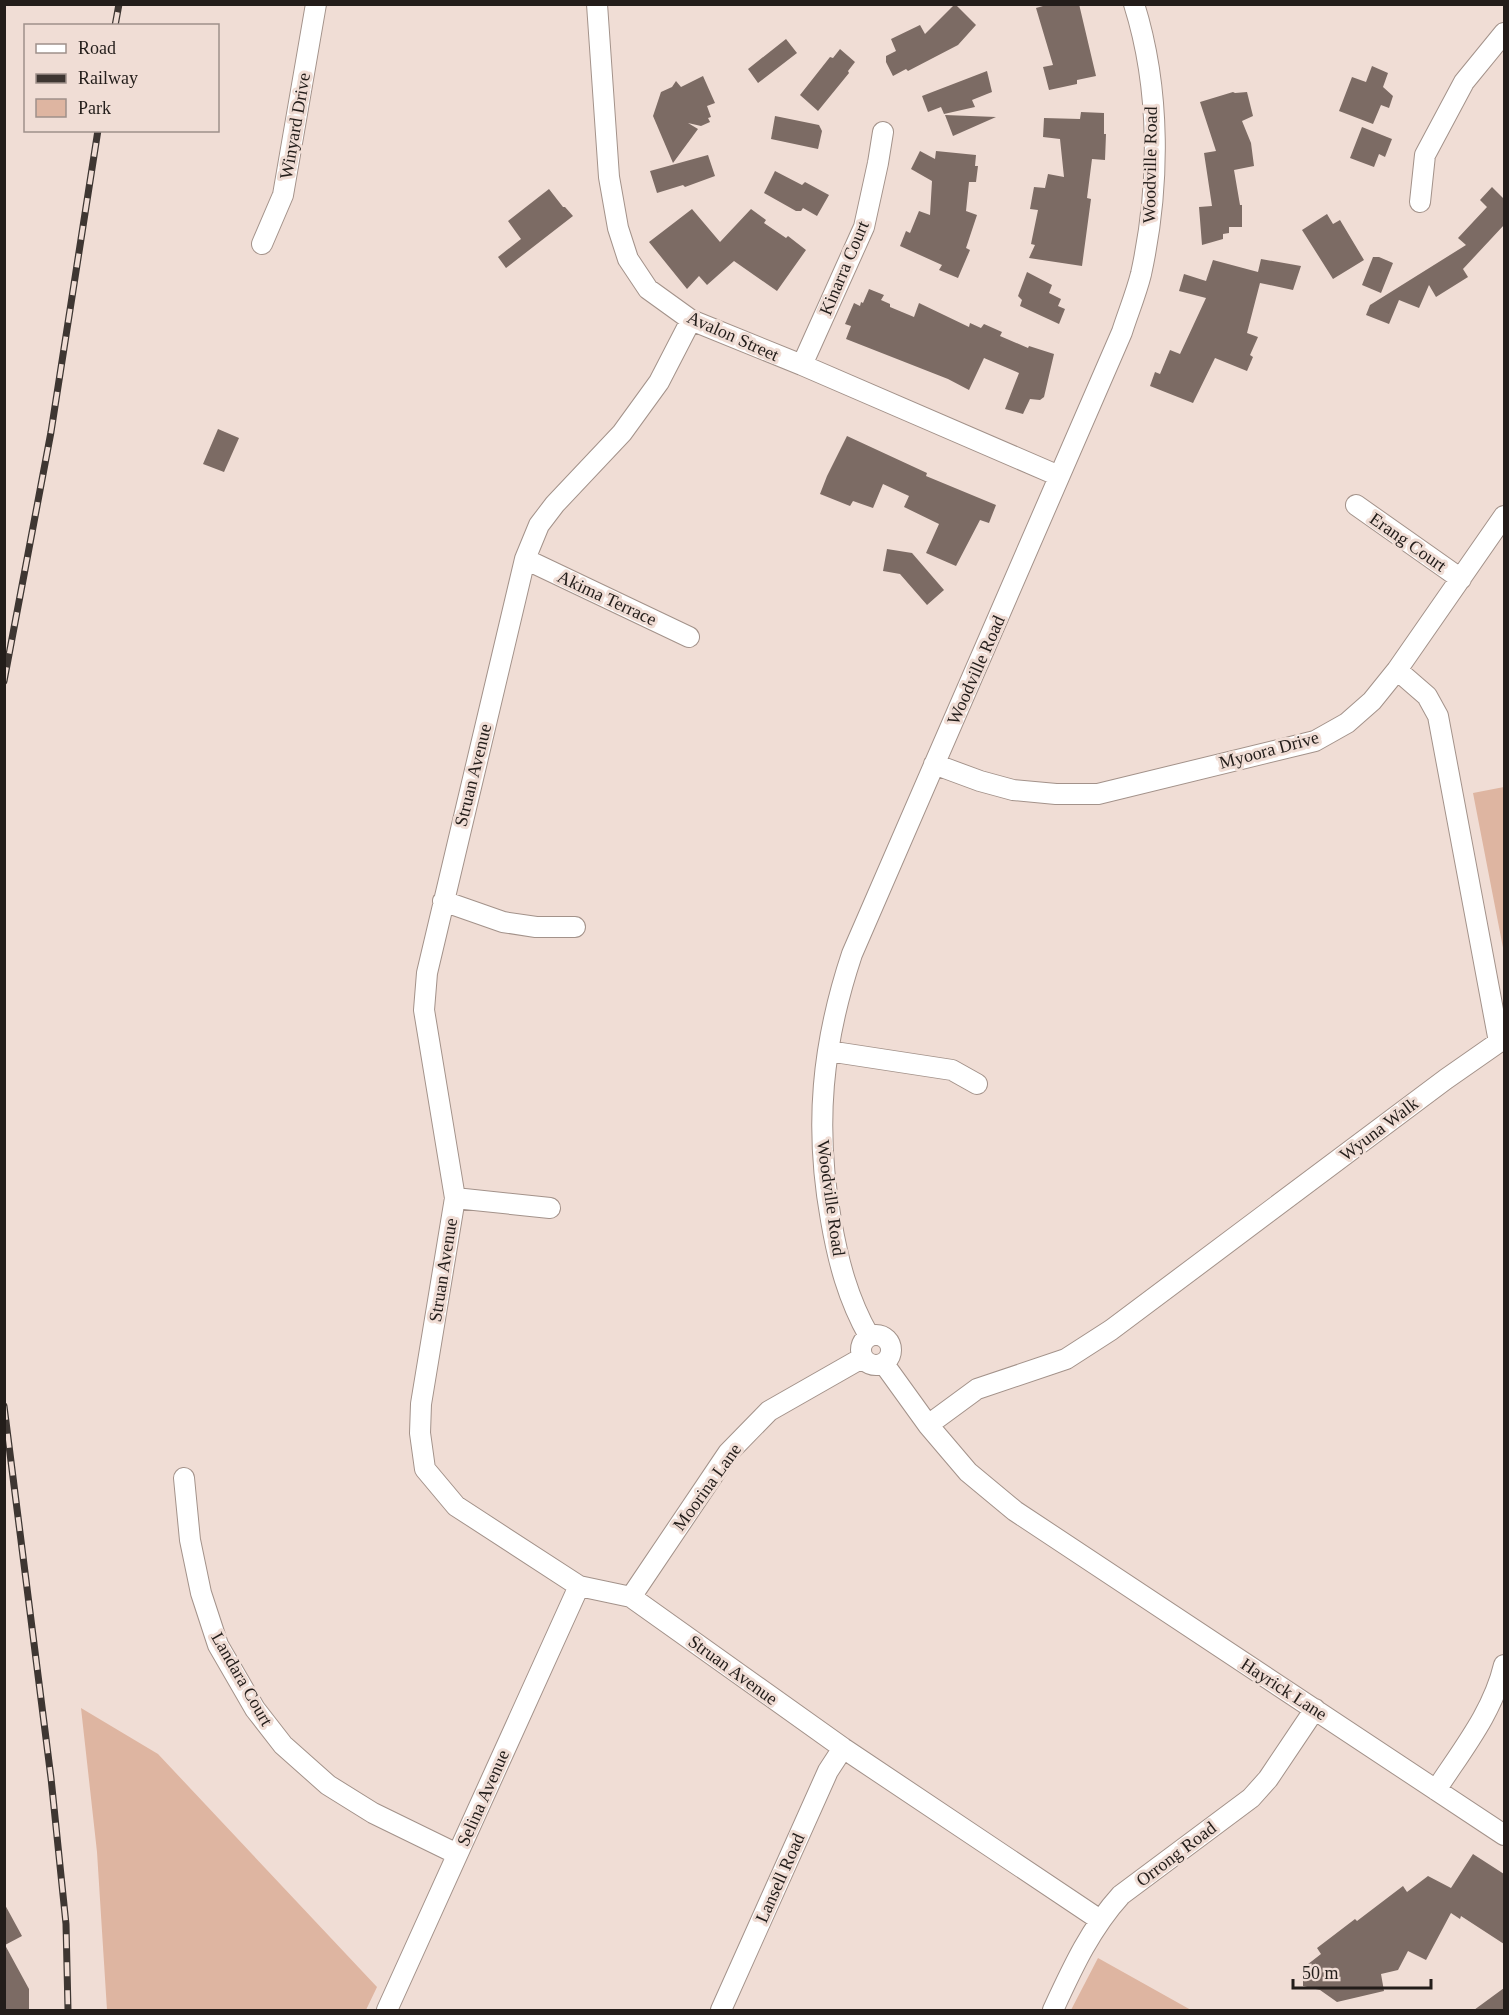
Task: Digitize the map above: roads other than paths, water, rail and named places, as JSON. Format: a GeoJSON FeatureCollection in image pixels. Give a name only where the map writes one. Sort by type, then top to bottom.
{"type":"FeatureCollection","features":[{"type":"Feature","properties":{"kind":"street","name":"Winyard Drive"},"geometry":{"type":"LineString","coordinates":[[262,244],[283,195],[316,4]]}},
{"type":"Feature","properties":{"kind":"street","name":"Avalon Street"},"geometry":{"type":"LineString","coordinates":[[597,4],[609,177],[618,228],[628,259],[648,289],[691,320],[802,365],[1059,476]]}},
{"type":"Feature","properties":{"kind":"street","name":"Woodville Road"},"geometry":{"type":"LineString","coordinates":[[869,1336],[842,1274],[827,1198],[822,1160],[822,1096],[828,1051],[842,984],[852,954],[1122,332],[1140,276],[1152,210],[1155,127],[1146,58],[1134,4]]}},
{"type":"Feature","properties":{"kind":"street"},"geometry":{"type":"LineString","coordinates":[[1420,202],[1425,155],[1464,82],[1504,33]]}},
{"type":"Feature","properties":{"kind":"street","name":"Kinarra Court"},"geometry":{"type":"LineString","coordinates":[[802,365],[864,227],[883,132]]}},
{"type":"Feature","properties":{"kind":"street","name":"Struan Avenue"},"geometry":{"type":"LineString","coordinates":[[691,320],[659,382],[622,433],[555,504],[539,525],[525,559],[443,901],[427,973],[424,1010],[455,1198],[421,1404],[420,1433],[425,1469],[456,1506],[579,1586],[631,1597],[843,1748],[1100,1920]]}},
{"type":"Feature","properties":{"kind":"street","name":"Erang Court"},"geometry":{"type":"LineString","coordinates":[[1356,505],[1461,579]]}},
{"type":"Feature","properties":{"kind":"street","name":"Myoora Drive"},"geometry":{"type":"LineString","coordinates":[[934,764],[1013,790],[1056,794],[1098,794],[1315,741],[1347,723],[1372,701],[1397,670],[1504,516]]}},
{"type":"Feature","properties":{"kind":"street","name":"Akima Terrace"},"geometry":{"type":"LineString","coordinates":[[525,559],[689,637]]}},
{"type":"Feature","properties":{"kind":"street","name":"Wyuna Walk"},"geometry":{"type":"LineString","coordinates":[[928,1425],[977,1389],[1066,1359],[1111,1330],[1446,1079],[1499,1042],[1438,716],[1427,696],[1397,670]]}},
{"type":"Feature","properties":{"kind":"street"},"geometry":{"type":"LineString","coordinates":[[443,901],[503,922],[536,927],[575,927]]}},
{"type":"Feature","properties":{"kind":"street"},"geometry":{"type":"LineString","coordinates":[[828,1051],[952,1070],[977,1084]]}},
{"type":"Feature","properties":{"kind":"street"},"geometry":{"type":"LineString","coordinates":[[455,1198],[550,1208]]}},
{"type":"Feature","properties":{"kind":"street"},"geometry":{"type":"LineString","coordinates":[[881,1335],[889,1341],[890,1356],[884,1364],[869,1364],[862,1358],[861,1344],[869,1336],[881,1335]]}},
{"type":"Feature","properties":{"kind":"street","name":"Moorina Lane"},"geometry":{"type":"LineString","coordinates":[[631,1597],[728,1454],[769,1411],[862,1358]]}},
{"type":"Feature","properties":{"kind":"street"},"geometry":{"type":"LineString","coordinates":[[884,1364],[928,1425]]}},
{"type":"Feature","properties":{"kind":"street","name":"Hayrick Lane"},"geometry":{"type":"LineString","coordinates":[[928,1425],[968,1472],[1015,1511],[1504,1835]]}},
{"type":"Feature","properties":{"kind":"street","name":"Landara Court"},"geometry":{"type":"LineString","coordinates":[[184,1478],[190,1540],[201,1593],[218,1645],[255,1709],[283,1745],[328,1785],[373,1813],[457,1854]]}},
{"type":"Feature","properties":{"kind":"street","name":"Selina Avenue"},"geometry":{"type":"LineString","coordinates":[[387,2010],[579,1586]]}},
{"type":"Feature","properties":{"kind":"street"},"geometry":{"type":"LineString","coordinates":[[1436,1790],[1484,1718],[1496,1694],[1504,1665]]}},
{"type":"Feature","properties":{"kind":"street","name":"Orrong Road"},"geometry":{"type":"LineString","coordinates":[[1053,2010],[1080,1953],[1100,1920],[1121,1895],[1261,1789],[1315,1709]]}},
{"type":"Feature","properties":{"kind":"street","name":"Lansell Road"},"geometry":{"type":"LineString","coordinates":[[721,2010],[828,1771],[843,1748]]}},
{"type":"Feature","properties":{"kind":"railway"},"geometry":{"type":"LineString","coordinates":[[115,24],[119,4]]}},
{"type":"Feature","properties":{"kind":"railway"},"geometry":{"type":"LineString","coordinates":[[4,681],[51,432],[98,132]]}},
{"type":"Feature","properties":{"kind":"railway"},"geometry":{"type":"LineString","coordinates":[[4,1406],[51,1778],[66,1924],[68,2010]]}}]}
